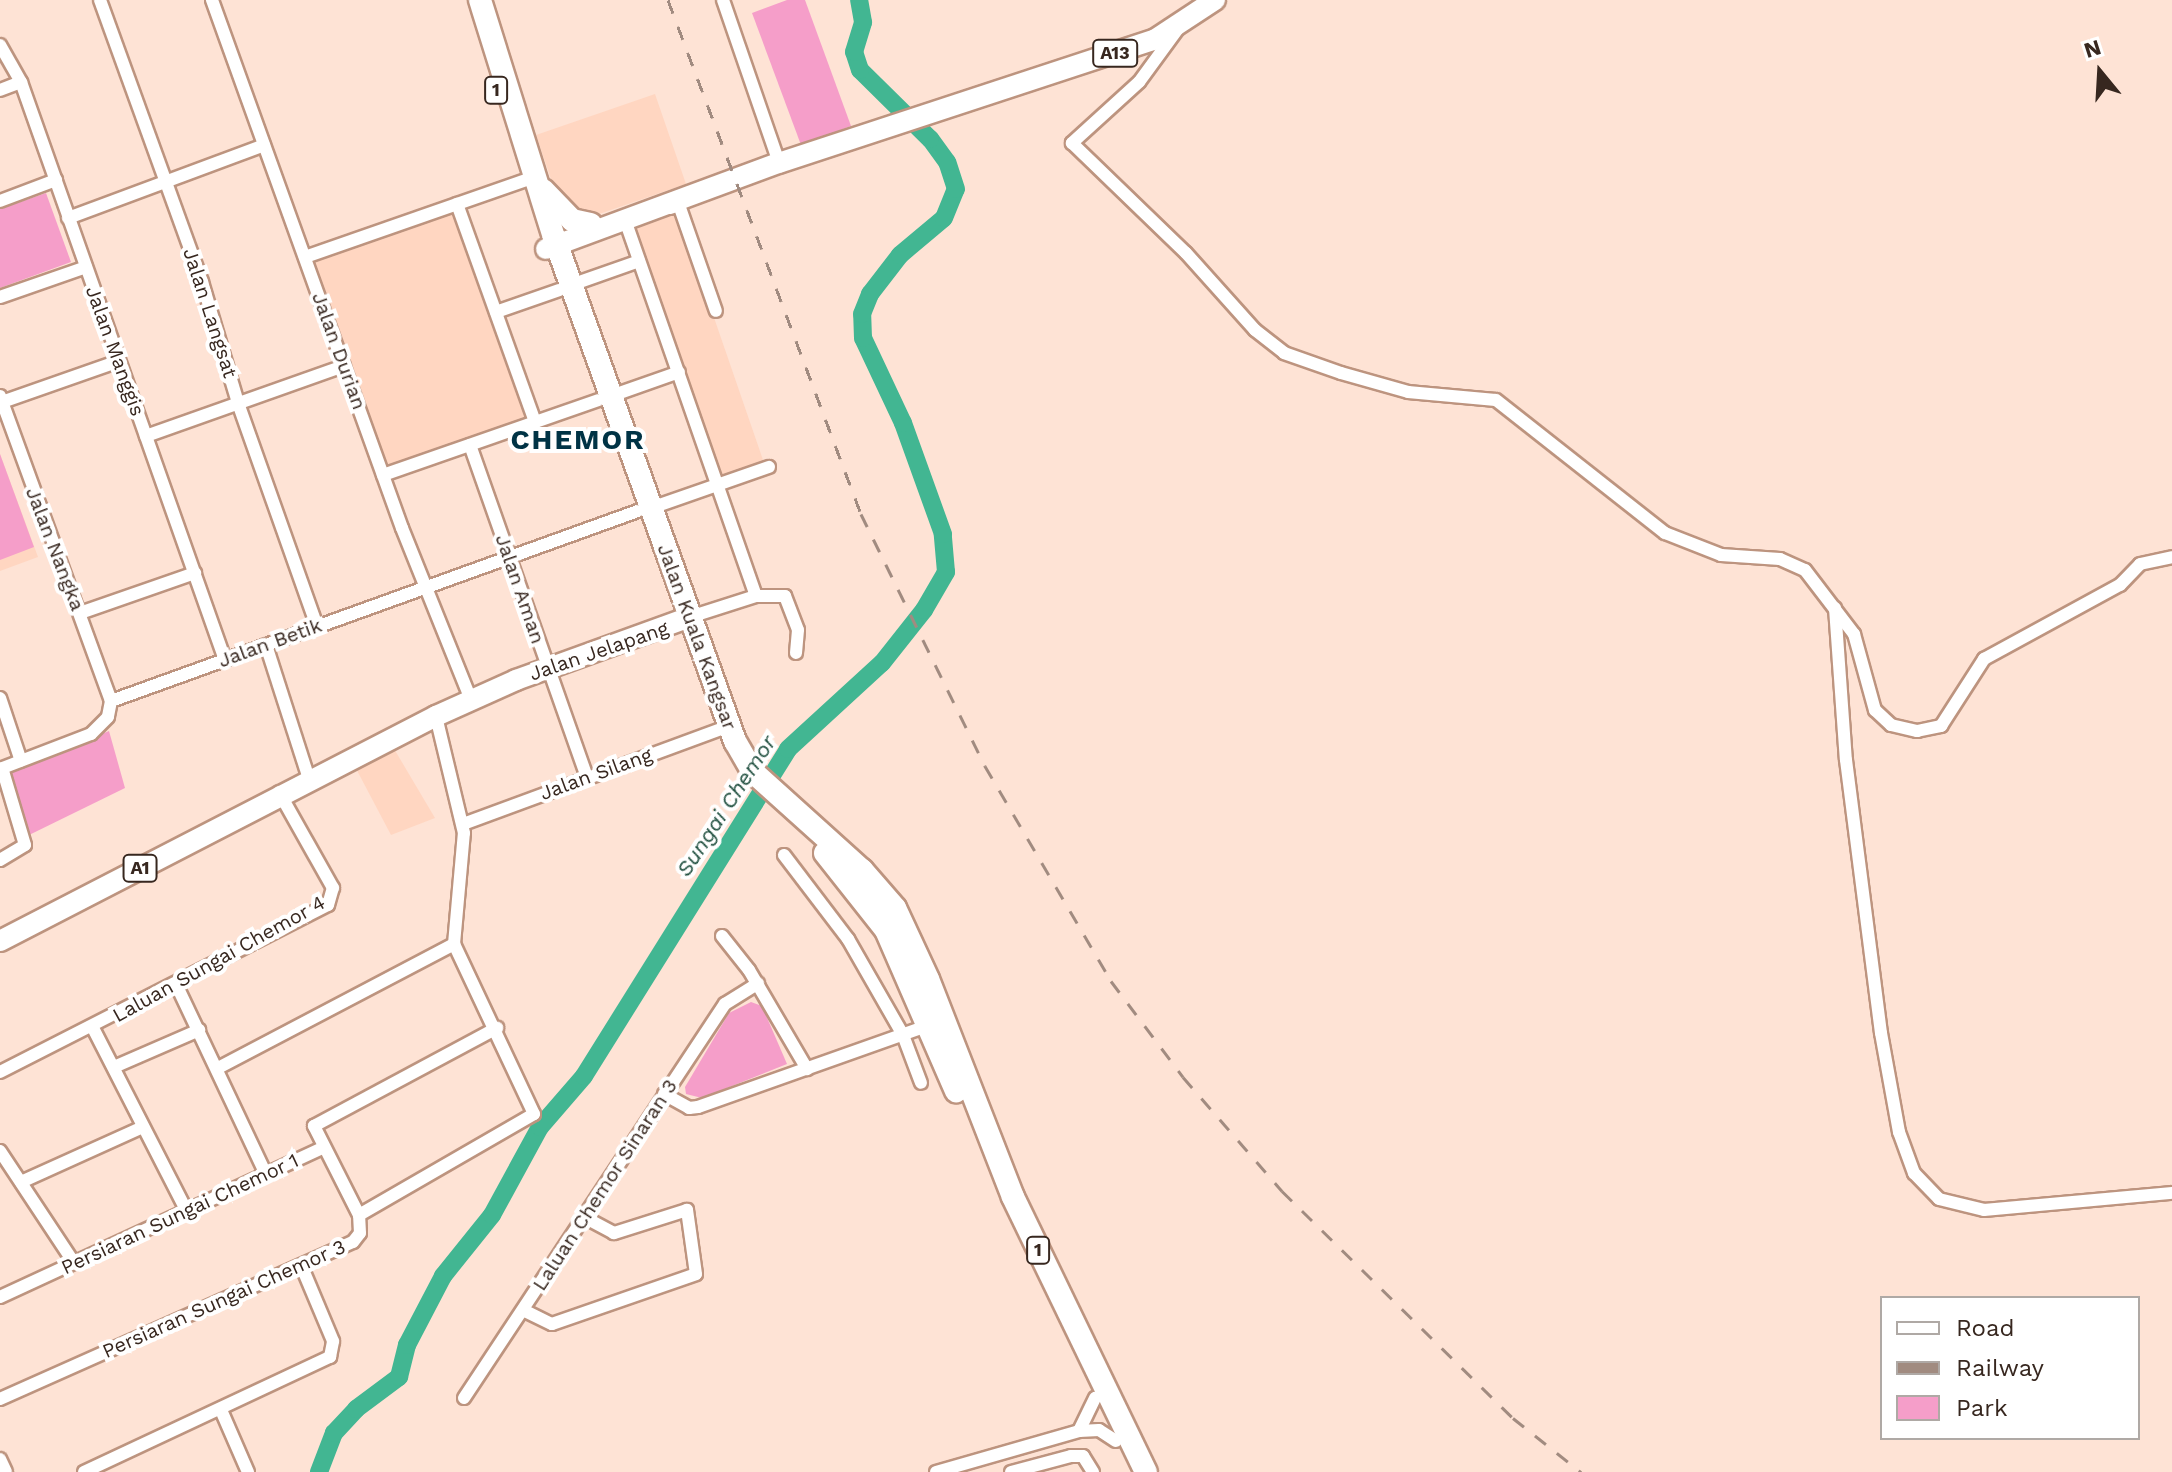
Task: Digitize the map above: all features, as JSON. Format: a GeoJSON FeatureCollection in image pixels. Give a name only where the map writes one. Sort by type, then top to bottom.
{"type":"FeatureCollection","features":[{"type":"Feature","properties":{"kind":"highway","name":"Jalan Kuala Kangsar"},"geometry":{"type":"LineString","coordinates":[[468,0],[532,180]]}},
{"type":"Feature","properties":{"kind":"highway","name":"Jalan Kuala Kangsar"},"geometry":{"type":"LineString","coordinates":[[480,0],[565,288],[681,620],[723,728],[750,775],[866,899],[886,930],[1002,1205],[1131,1472]]}},
{"type":"Feature","properties":{"kind":"highway"},"geometry":{"type":"LineString","coordinates":[[532,180],[559,210],[591,224]]}},
{"type":"Feature","properties":{"kind":"highway","name":"Jalan Kuala Kangsar"},"geometry":{"type":"LineString","coordinates":[[779,804],[862,870],[901,921],[1018,1209],[1146,1472]]}},
{"type":"Feature","properties":{"kind":"highway"},"geometry":{"type":"LineString","coordinates":[[901,921],[929,1005],[927,1026],[941,1035],[960,1064]]}},
{"type":"Feature","properties":{"kind":"main road","name":"A13"},"geometry":{"type":"LineString","coordinates":[[1006,86],[1166,22],[1200,0]]}},
{"type":"Feature","properties":{"kind":"main road","name":"A13"},"geometry":{"type":"LineString","coordinates":[[625,221],[884,127],[1154,40],[1180,26],[1215,0]]}},
{"type":"Feature","properties":{"kind":"main road"},"geometry":{"type":"LineString","coordinates":[[550,243],[591,224],[625,221]]}},
{"type":"Feature","properties":{"kind":"main road"},"geometry":{"type":"LineString","coordinates":[[550,243],[625,221]]}},
{"type":"Feature","properties":{"kind":"main road","name":"Jalan Jelapang"},"geometry":{"type":"LineString","coordinates":[[0,938],[278,791],[470,697],[547,665],[681,620]]}},
{"type":"Feature","properties":{"kind":"main road","name":"Jalan Jelapang"},"geometry":{"type":"LineString","coordinates":[[308,776],[470,697]]}},
{"type":"Feature","properties":{"kind":"street","name":"Jalan Langsat"},"geometry":{"type":"LineString","coordinates":[[100,0],[166,182],[238,403],[317,626]]}},
{"type":"Feature","properties":{"kind":"street","name":"Jalan Durian"},"geometry":{"type":"LineString","coordinates":[[212,0],[383,475],[470,697]]}},
{"type":"Feature","properties":{"kind":"street"},"geometry":{"type":"LineString","coordinates":[[723,0],[779,163]]}},
{"type":"Feature","properties":{"kind":"street"},"geometry":{"type":"LineString","coordinates":[[1180,26],[1139,82],[1072,143],[1186,253],[1255,330],[1284,353],[1341,373],[1408,392],[1496,400],[1665,533],[1721,555],[1794,563],[1814,578],[1854,634],[1871,697],[1882,719],[1904,730],[1930,729],[1949,718],[1984,659],[2120,585],[2140,564],[2172,557]]}},
{"type":"Feature","properties":{"kind":"street","name":"Jalan Manggis"},"geometry":{"type":"LineString","coordinates":[[0,45],[21,82],[225,660]]}},
{"type":"Feature","properties":{"kind":"street"},"geometry":{"type":"LineString","coordinates":[[0,90],[21,82]]}},
{"type":"Feature","properties":{"kind":"street"},"geometry":{"type":"LineString","coordinates":[[68,218],[264,145]]}},
{"type":"Feature","properties":{"kind":"street"},"geometry":{"type":"LineString","coordinates":[[0,201],[56,180]]}},
{"type":"Feature","properties":{"kind":"street"},"geometry":{"type":"LineString","coordinates":[[305,257],[532,180]]}},
{"type":"Feature","properties":{"kind":"street"},"geometry":{"type":"LineString","coordinates":[[457,204],[535,422]]}},
{"type":"Feature","properties":{"kind":"street"},"geometry":{"type":"LineString","coordinates":[[716,311],[679,205],[625,221],[756,596]]}},
{"type":"Feature","properties":{"kind":"street"},"geometry":{"type":"LineString","coordinates":[[496,312],[639,261]]}},
{"type":"Feature","properties":{"kind":"street"},"geometry":{"type":"LineString","coordinates":[[0,297],[86,267]]}},
{"type":"Feature","properties":{"kind":"street"},"geometry":{"type":"LineString","coordinates":[[1,399],[119,361]]}},
{"type":"Feature","properties":{"kind":"street"},"geometry":{"type":"LineString","coordinates":[[146,436],[344,366]]}},
{"type":"Feature","properties":{"kind":"street"},"geometry":{"type":"LineString","coordinates":[[383,475],[679,372]]}},
{"type":"Feature","properties":{"kind":"street","name":"Jalan Nangka"},"geometry":{"type":"LineString","coordinates":[[1,399],[111,701]]}},
{"type":"Feature","properties":{"kind":"street","name":"Jalan Aman"},"geometry":{"type":"LineString","coordinates":[[470,445],[587,777]]}},
{"type":"Feature","properties":{"kind":"street","name":"Jalan Betik"},"geometry":{"type":"LineString","coordinates":[[111,701],[427,586],[769,467]]}},
{"type":"Feature","properties":{"kind":"street"},"geometry":{"type":"LineString","coordinates":[[80,613],[195,573]]}},
{"type":"Feature","properties":{"kind":"street"},"geometry":{"type":"LineString","coordinates":[[681,620],[756,596],[785,596],[798,630],[796,653]]}},
{"type":"Feature","properties":{"kind":"street"},"geometry":{"type":"LineString","coordinates":[[1835,605],[1846,760],[1881,1033],[1899,1132],[1914,1173],[1939,1199],[1984,1210],[2172,1193]]}},
{"type":"Feature","properties":{"kind":"street"},"geometry":{"type":"LineString","coordinates":[[266,645],[308,776]]}},
{"type":"Feature","properties":{"kind":"street"},"geometry":{"type":"LineString","coordinates":[[0,698],[21,761]]}},
{"type":"Feature","properties":{"kind":"street"},"geometry":{"type":"LineString","coordinates":[[0,860],[20,851],[24,837],[1,768],[91,734],[108,717],[111,701]]}},
{"type":"Feature","properties":{"kind":"street"},"geometry":{"type":"LineString","coordinates":[[359,1215],[534,1114],[497,1028],[454,944],[463,824],[436,716]]}},
{"type":"Feature","properties":{"kind":"street","name":"Jalan Silang"},"geometry":{"type":"LineString","coordinates":[[463,824],[723,728]]}},
{"type":"Feature","properties":{"kind":"street","name":"Laluan Sungai Chemor 4"},"geometry":{"type":"LineString","coordinates":[[0,1072],[93,1028],[328,905],[333,897],[333,888],[278,791]]}},
{"type":"Feature","properties":{"kind":"street"},"geometry":{"type":"LineString","coordinates":[[784,855],[830,910],[903,1035],[921,1083]]}},
{"type":"Feature","properties":{"kind":"street"},"geometry":{"type":"LineString","coordinates":[[722,936],[758,983],[807,1069]]}},
{"type":"Feature","properties":{"kind":"street"},"geometry":{"type":"LineString","coordinates":[[218,1068],[454,944]]}},
{"type":"Feature","properties":{"kind":"street","name":"Laluan Chemor Sinaran 3"},"geometry":{"type":"LineString","coordinates":[[464,1398],[725,1004],[758,983]]}},
{"type":"Feature","properties":{"kind":"street"},"geometry":{"type":"LineString","coordinates":[[176,984],[266,1174]]}},
{"type":"Feature","properties":{"kind":"street"},"geometry":{"type":"LineString","coordinates":[[664,1094],[693,1108],[927,1026]]}},
{"type":"Feature","properties":{"kind":"street"},"geometry":{"type":"LineString","coordinates":[[93,1028],[187,1212]]}},
{"type":"Feature","properties":{"kind":"street","name":"Persiaran Sungai Chemor 1"},"geometry":{"type":"LineString","coordinates":[[0,1297],[323,1148],[315,1131],[318,1122],[497,1028]]}},
{"type":"Feature","properties":{"kind":"street"},"geometry":{"type":"LineString","coordinates":[[114,1067],[199,1030]]}},
{"type":"Feature","properties":{"kind":"street"},"geometry":{"type":"LineString","coordinates":[[21,1182],[143,1127]]}},
{"type":"Feature","properties":{"kind":"street","name":"Persiaran Sungai Chemor 3"},"geometry":{"type":"LineString","coordinates":[[0,1399],[353,1242],[360,1233],[359,1215],[323,1148]]}},
{"type":"Feature","properties":{"kind":"street"},"geometry":{"type":"LineString","coordinates":[[0,1151],[74,1263]]}},
{"type":"Feature","properties":{"kind":"street"},"geometry":{"type":"LineString","coordinates":[[523,1310],[552,1324],[696,1274],[687,1210],[614,1233],[584,1217]]}},
{"type":"Feature","properties":{"kind":"street"},"geometry":{"type":"LineString","coordinates":[[84,1472],[330,1357],[333,1341],[301,1265]]}},
{"type":"Feature","properties":{"kind":"street"},"geometry":{"type":"LineString","coordinates":[[1079,1431],[1095,1398]]}},
{"type":"Feature","properties":{"kind":"street"},"geometry":{"type":"LineString","coordinates":[[221,1410],[248,1472]]}},
{"type":"Feature","properties":{"kind":"street"},"geometry":{"type":"LineString","coordinates":[[936,1472],[1079,1431],[1099,1430],[1116,1441]]}},
{"type":"Feature","properties":{"kind":"street"},"geometry":{"type":"LineString","coordinates":[[1021,1447],[1029,1467]]}},
{"type":"Feature","properties":{"kind":"street"},"geometry":{"type":"LineString","coordinates":[[1011,1472],[1083,1456],[1093,1472]]}},
{"type":"Feature","properties":{"kind":"street"},"geometry":{"type":"LineString","coordinates":[[0,1459],[6,1472]]}},
{"type":"Feature","properties":{"kind":"shaded area"},"geometry":{"type":"Polygon","coordinates":[[[655,94],[686,184],[579,221],[555,191],[536,135],[655,94]]]}},
{"type":"Feature","properties":{"kind":"shaded area"},"geometry":{"type":"Polygon","coordinates":[[[457,198],[534,422],[382,475],[305,250],[457,198]]]}},
{"type":"Feature","properties":{"kind":"shaded area"},"geometry":{"type":"Polygon","coordinates":[[[678,213],[764,462],[721,476],[635,228],[678,213]]]}},
{"type":"Feature","properties":{"kind":"shaded area"},"geometry":{"type":"Polygon","coordinates":[[[0,454],[38,557],[0,571],[0,454]]]}},
{"type":"Feature","properties":{"kind":"shaded area"},"geometry":{"type":"Polygon","coordinates":[[[390,742],[435,818],[391,835],[352,761],[390,742]]]}},
{"type":"Feature","properties":{"kind":"green space"},"geometry":{"type":"Polygon","coordinates":[[[787,0],[805,0],[851,126],[801,145],[752,13],[787,0]]]}},
{"type":"Feature","properties":{"kind":"green space"},"geometry":{"type":"Polygon","coordinates":[[[46,193],[71,262],[0,288],[0,209],[46,193]]]}},
{"type":"Feature","properties":{"kind":"green space"},"geometry":{"type":"Polygon","coordinates":[[[0,454],[34,547],[0,560],[0,454]]]}},
{"type":"Feature","properties":{"kind":"green space"},"geometry":{"type":"Polygon","coordinates":[[[109,731],[125,788],[27,836],[10,773],[109,731]]]}},
{"type":"Feature","properties":{"kind":"green space"},"geometry":{"type":"Polygon","coordinates":[[[751,1002],[762,1006],[787,1064],[702,1098],[686,1094],[685,1087],[729,1013],[751,1002]]]}},
{"type":"Feature","properties":{"kind":"waterway","name":"Sungai Chemor"},"geometry":{"type":"LineString","coordinates":[[319,1472],[334,1433],[356,1409],[399,1377],[407,1345],[443,1276],[492,1215],[540,1127],[584,1076],[788,749],[882,663],[924,610],[946,572],[943,534],[903,423],[863,338],[862,314],[870,294],[900,255],[944,218],[956,189],[947,162],[930,139],[860,70],[854,52],[863,22],[859,0]]}},
{"type":"Feature","properties":{"kind":"railway"},"geometry":{"type":"LineString","coordinates":[[668,0],[861,514],[985,766],[1111,981],[1183,1077],[1282,1191],[1513,1418],[1581,1472]]}},
{"type":"Feature","properties":{"kind":"district","name":"CHEMOR"},"geometry":{"type":"Point","coordinates":[578,440]}}]}
